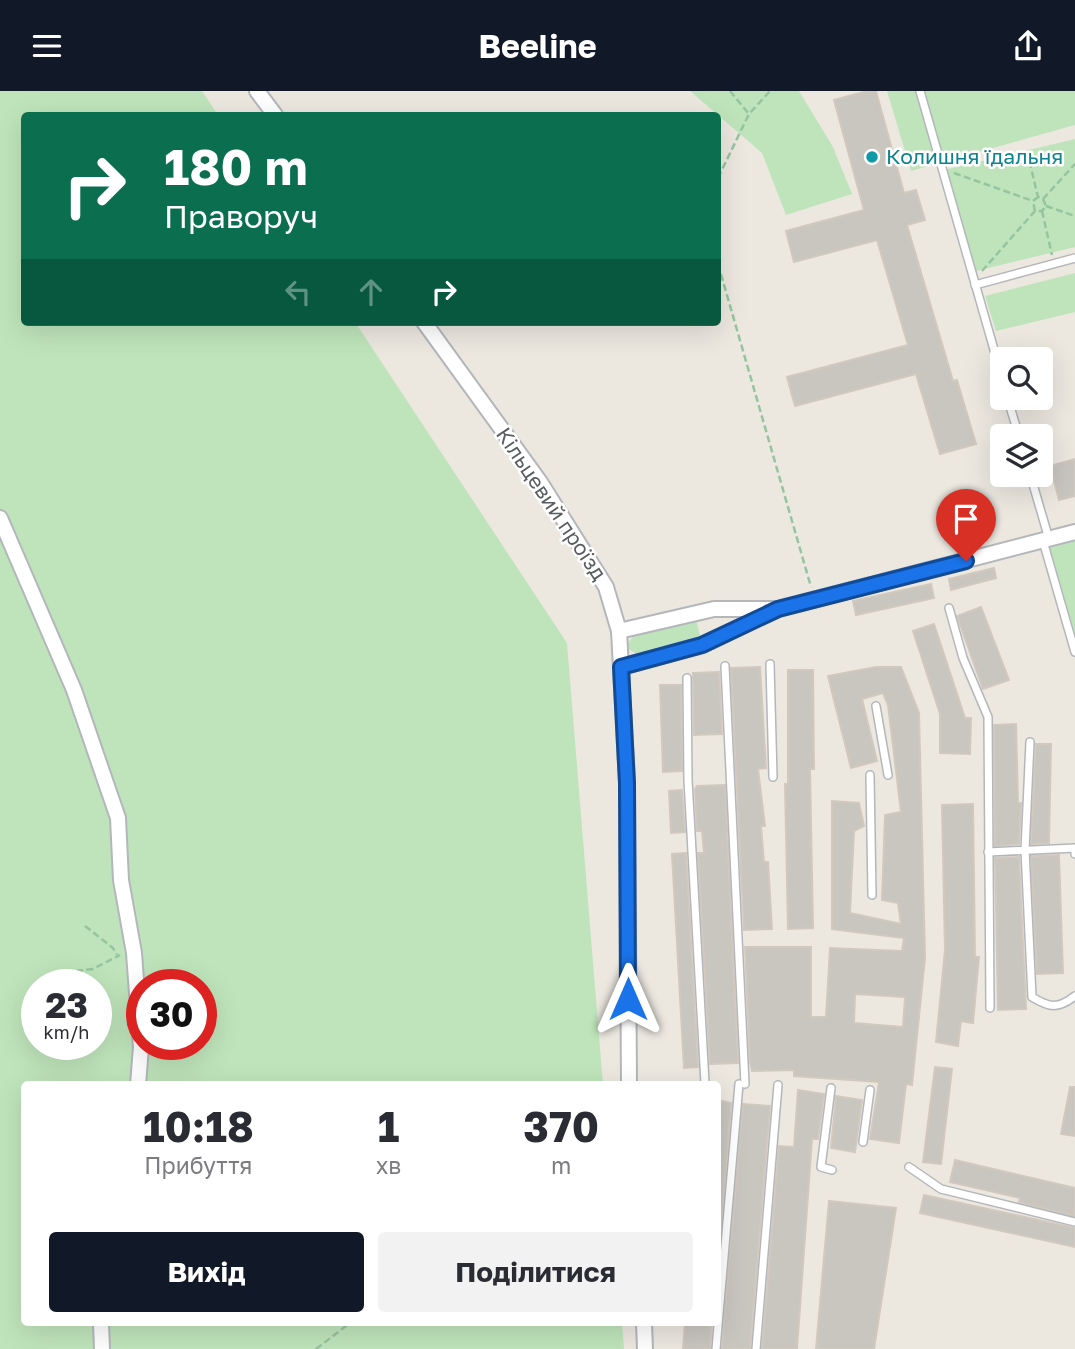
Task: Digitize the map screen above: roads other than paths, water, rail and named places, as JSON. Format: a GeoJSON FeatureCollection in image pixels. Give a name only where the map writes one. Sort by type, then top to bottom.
{"type":"FeatureCollection","features":[{"type":"Feature","properties":{"kind":"street"},"geometry":{"type":"LineString","coordinates":[[257,91],[273,112]]}},
{"type":"Feature","properties":{"kind":"street","name":"Кільцевий проїзд"},"geometry":{"type":"LineString","coordinates":[[427,326],[540,482],[606,587],[619,631],[627,783],[629,1081]]}},
{"type":"Feature","properties":{"kind":"street"},"geometry":{"type":"LineString","coordinates":[[0,519],[74,690],[118,818],[121,880],[134,953],[141,1047],[138,1081]]}},
{"type":"Feature","properties":{"kind":"street"},"geometry":{"type":"LineString","coordinates":[[621,667],[702,645],[778,609],[1075,532]]}},
{"type":"Feature","properties":{"kind":"street"},"geometry":{"type":"LineString","coordinates":[[619,631],[714,609],[778,609]]}},
{"type":"Feature","properties":{"kind":"street"},"geometry":{"type":"LineString","coordinates":[[101,1326],[102,1349]]}},
{"type":"Feature","properties":{"kind":"street"},"geometry":{"type":"LineString","coordinates":[[644,1326],[645,1349]]}},
{"type":"Feature","properties":{"kind":"lane"},"geometry":{"type":"LineString","coordinates":[[920,91],[993,347]]}},
{"type":"Feature","properties":{"kind":"lane"},"geometry":{"type":"LineString","coordinates":[[975,282],[1075,258]]}},
{"type":"Feature","properties":{"kind":"lane"},"geometry":{"type":"LineString","coordinates":[[1033,487],[1075,652]]}},
{"type":"Feature","properties":{"kind":"lane"},"geometry":{"type":"LineString","coordinates":[[949,608],[963,658],[988,717],[990,1008]]}},
{"type":"Feature","properties":{"kind":"lane"},"geometry":{"type":"LineString","coordinates":[[770,664],[774,777]]}},
{"type":"Feature","properties":{"kind":"lane"},"geometry":{"type":"LineString","coordinates":[[721,1298],[742,1084],[724,666]]}},
{"type":"Feature","properties":{"kind":"lane"},"geometry":{"type":"LineString","coordinates":[[687,678],[688,780],[705,1081]]}},
{"type":"Feature","properties":{"kind":"lane"},"geometry":{"type":"LineString","coordinates":[[876,706],[888,775]]}},
{"type":"Feature","properties":{"kind":"lane"},"geometry":{"type":"LineString","coordinates":[[1030,743],[1025,850],[1032,997],[1047,1007],[1062,1006],[1075,996]]}},
{"type":"Feature","properties":{"kind":"lane"},"geometry":{"type":"LineString","coordinates":[[870,775],[872,895]]}},
{"type":"Feature","properties":{"kind":"lane"},"geometry":{"type":"LineString","coordinates":[[988,852],[1075,848],[1075,854]]}},
{"type":"Feature","properties":{"kind":"lane"},"geometry":{"type":"LineString","coordinates":[[756,1349],[778,1085]]}},
{"type":"Feature","properties":{"kind":"lane"},"geometry":{"type":"LineString","coordinates":[[831,1088],[821,1167],[832,1170]]}},
{"type":"Feature","properties":{"kind":"lane"},"geometry":{"type":"LineString","coordinates":[[863,1142],[870,1090]]}},
{"type":"Feature","properties":{"kind":"lane"},"geometry":{"type":"LineString","coordinates":[[909,1167],[940,1189],[1075,1222]]}},
{"type":"Feature","properties":{"kind":"lane"},"geometry":{"type":"LineString","coordinates":[[716,1349],[718,1326]]}},
{"type":"Feature","properties":{"kind":"place","name":"Колишня їдальня"},"geometry":{"type":"Point","coordinates":[872,157]}}]}
